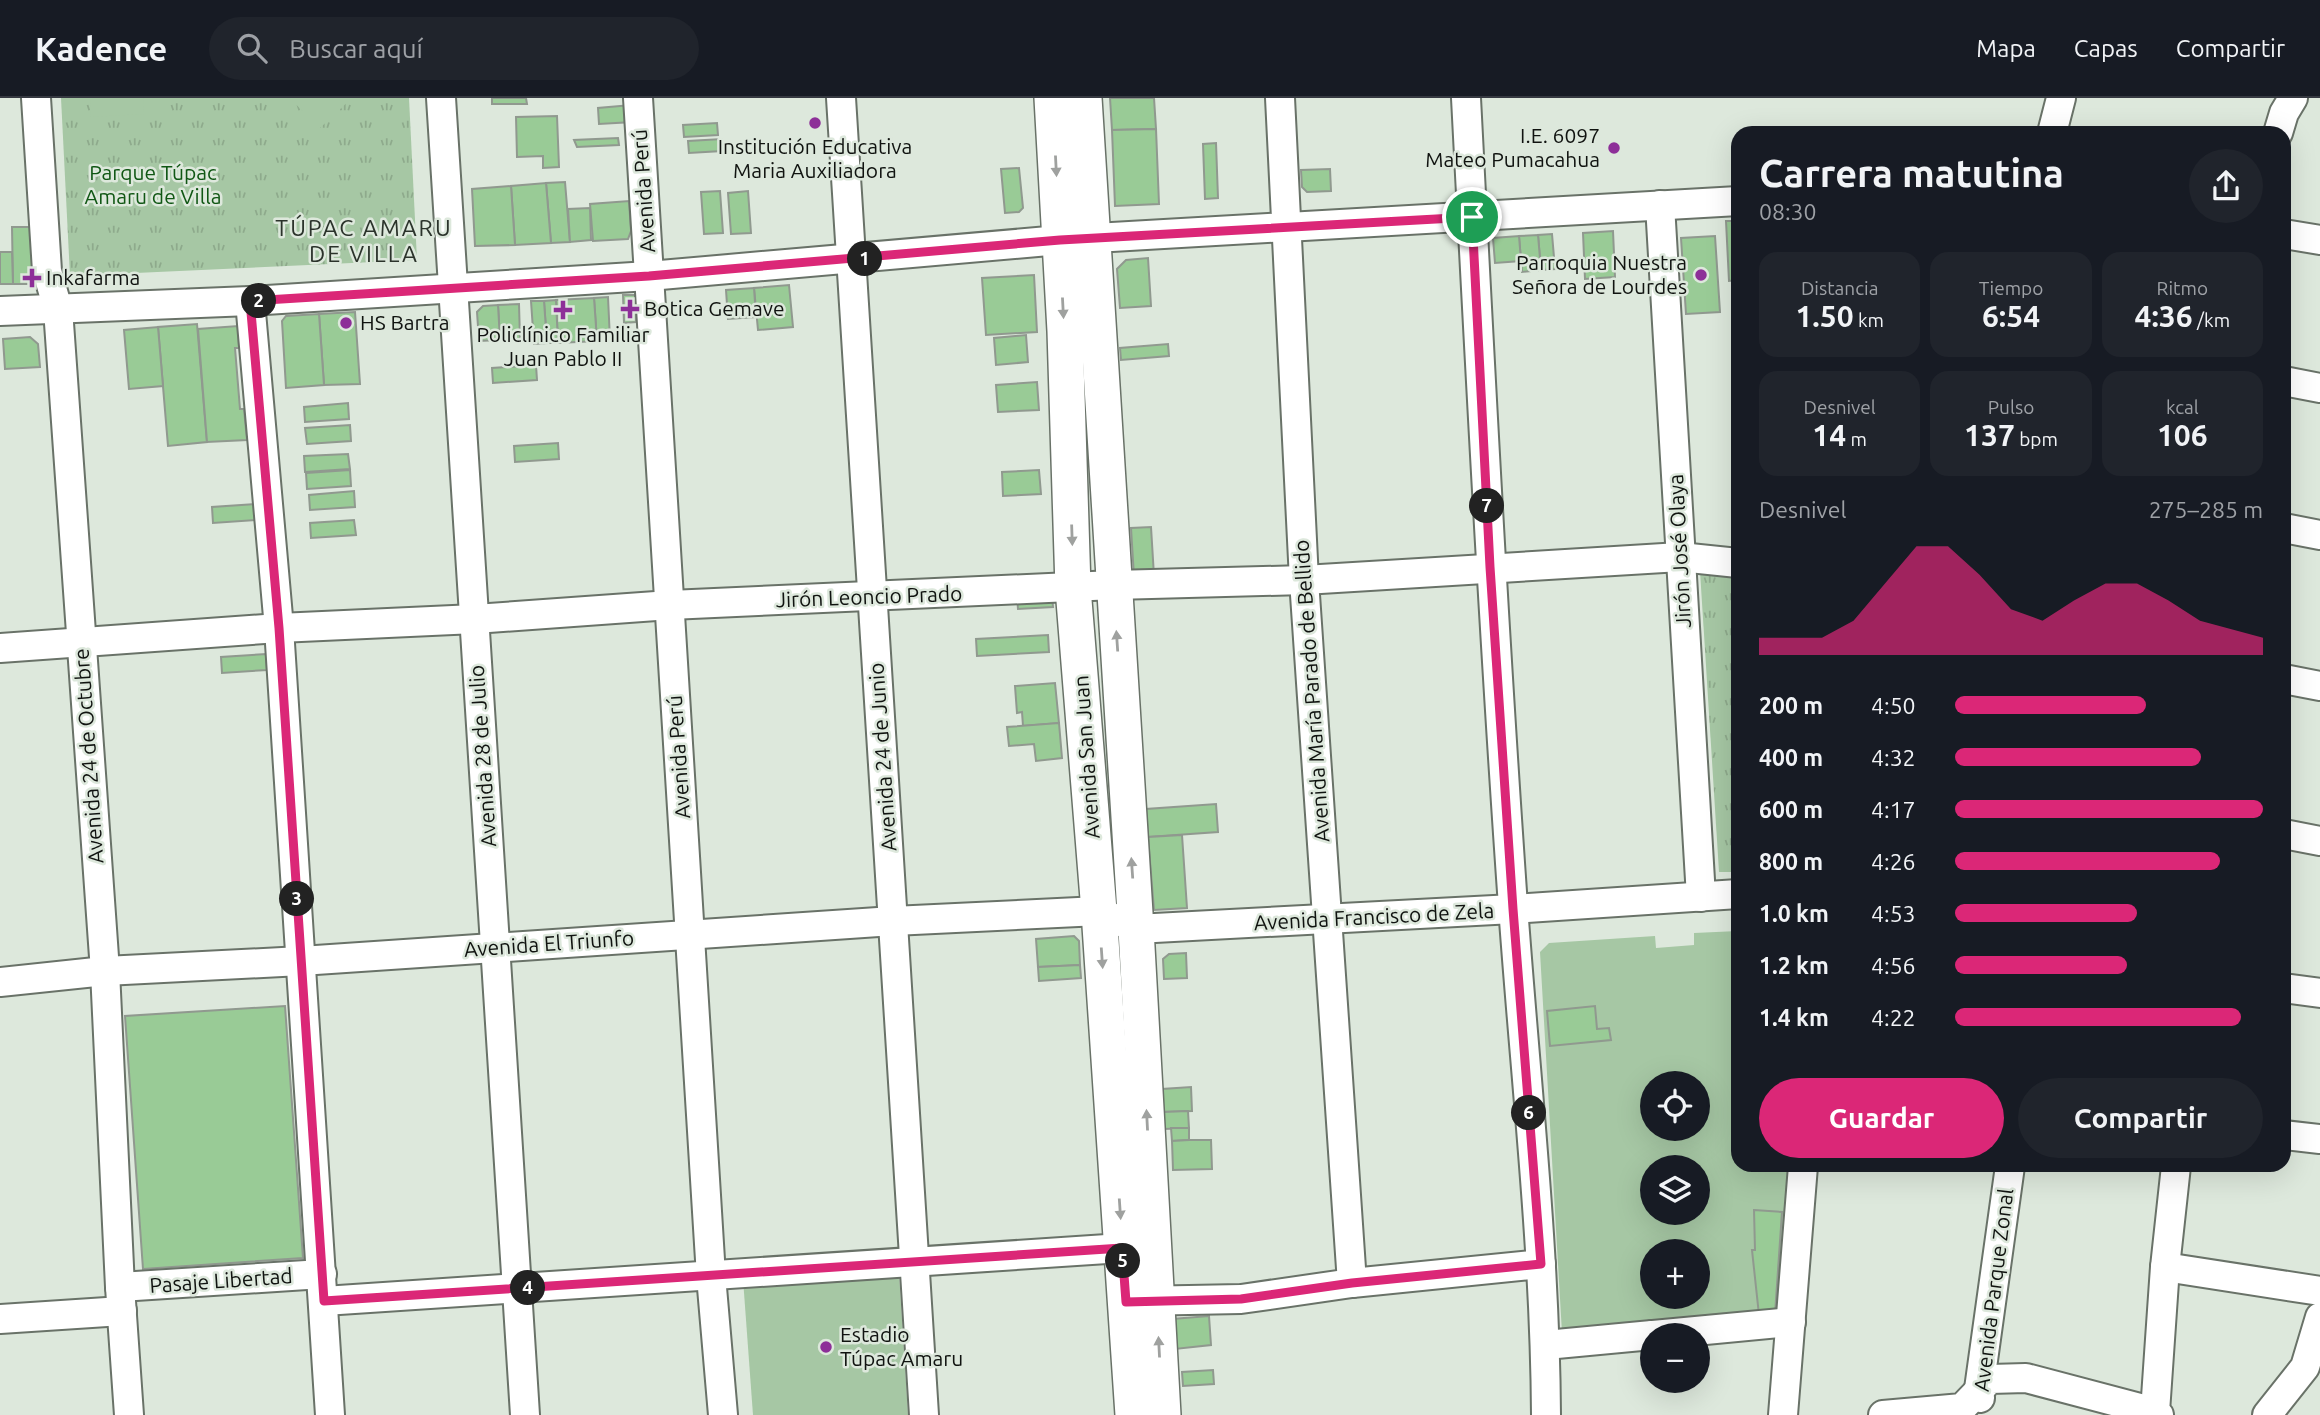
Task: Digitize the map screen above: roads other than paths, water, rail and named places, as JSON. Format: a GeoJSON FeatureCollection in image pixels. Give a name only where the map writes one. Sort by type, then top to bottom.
{"type":"FeatureCollection","features":[{"type":"Feature","properties":{"kind":"main road","name":"Avenida San Juan"},"geometry":{"type":"LineString","coordinates":[[1052,98],[1076,239],[1114,585],[1136,929],[1142,1301],[1133,1415]]}},
{"type":"Feature","properties":{"kind":"main road","name":"Avenida San Juan"},"geometry":{"type":"LineString","coordinates":[[1084,98],[1076,239],[1073,588],[1122,1248],[1142,1301],[1163,1415]]}},
{"type":"Feature","properties":{"kind":"street","name":"Avenida 24 de Octubre"},"geometry":{"type":"LineString","coordinates":[[36,98],[47,271],[58,309],[105,971],[129,1415]]}},
{"type":"Feature","properties":{"kind":"street","name":"Avenida 28 de Julio"},"geometry":{"type":"LineString","coordinates":[[441,98],[525,1415]]}},
{"type":"Feature","properties":{"kind":"street","name":"Avenida Perú"},"geometry":{"type":"LineString","coordinates":[[638,98],[711,1276],[723,1415]]}},
{"type":"Feature","properties":{"kind":"street","name":"Avenida 24 de Junio"},"geometry":{"type":"LineString","coordinates":[[841,98],[924,1415]]}},
{"type":"Feature","properties":{"kind":"street","name":"Avenida María Parado de Bellido"},"geometry":{"type":"LineString","coordinates":[[1280,98],[1304,580],[1352,1283]]}},
{"type":"Feature","properties":{"kind":"street"},"geometry":{"type":"LineString","coordinates":[[1466,98],[1490,567],[1541,1264],[1546,1345],[1546,1415]]}},
{"type":"Feature","properties":{"kind":"street"},"geometry":{"type":"LineString","coordinates":[[2054,126],[2061,98]]}},
{"type":"Feature","properties":{"kind":"street"},"geometry":{"type":"LineString","coordinates":[[0,311],[250,301],[649,276],[1076,239],[1731,201]]}},
{"type":"Feature","properties":{"kind":"street","name":"Jirón José Olaya"},"geometry":{"type":"LineString","coordinates":[[1660,205],[1701,897]]}},
{"type":"Feature","properties":{"kind":"street"},"geometry":{"type":"LineString","coordinates":[[2291,235],[2320,240]]}},
{"type":"Feature","properties":{"kind":"street"},"geometry":{"type":"LineString","coordinates":[[250,301],[279,628],[330,1415]]}},
{"type":"Feature","properties":{"kind":"street"},"geometry":{"type":"LineString","coordinates":[[2291,382],[2320,388]]}},
{"type":"Feature","properties":{"kind":"street"},"geometry":{"type":"LineString","coordinates":[[2291,529],[2320,535]]}},
{"type":"Feature","properties":{"kind":"street","name":"Jirón Leoncio Prado"},"geometry":{"type":"LineString","coordinates":[[0,648],[670,605],[1114,585],[1304,580],[1680,557],[1731,562]]}},
{"type":"Feature","properties":{"kind":"street"},"geometry":{"type":"LineString","coordinates":[[2291,680],[2320,685]]}},
{"type":"Feature","properties":{"kind":"street"},"geometry":{"type":"LineString","coordinates":[[2291,835],[2320,841]]}},
{"type":"Feature","properties":{"kind":"street","name":"Avenida Francisco de Zela"},"geometry":{"type":"LineString","coordinates":[[1099,911],[1136,929],[1731,895]]}},
{"type":"Feature","properties":{"kind":"street","name":"Avenida El Triunfo"},"geometry":{"type":"LineString","coordinates":[[0,982],[105,971],[301,961],[893,921],[1099,911]]}},
{"type":"Feature","properties":{"kind":"street"},"geometry":{"type":"LineString","coordinates":[[2291,989],[2320,993]]}},
{"type":"Feature","properties":{"kind":"street"},"geometry":{"type":"LineString","coordinates":[[2291,1136],[2320,1139]]}},
{"type":"Feature","properties":{"kind":"street"},"geometry":{"type":"LineString","coordinates":[[1783,1415],[1803,1172]]}},
{"type":"Feature","properties":{"kind":"street","name":"Avenida Parque Zonal"},"geometry":{"type":"LineString","coordinates":[[1980,1402],[2009,1172]]}},
{"type":"Feature","properties":{"kind":"street"},"geometry":{"type":"LineString","coordinates":[[1883,1415],[1962,1408],[1980,1402],[1990,1379],[2026,1378],[2157,1413],[2165,1267],[2175,1172]]}},
{"type":"Feature","properties":{"kind":"street","name":"Pasaje Libertad"},"geometry":{"type":"LineString","coordinates":[[0,1320],[121,1299],[323,1288],[517,1289],[1122,1248]]}},
{"type":"Feature","properties":{"kind":"street"},"geometry":{"type":"LineString","coordinates":[[1142,1301],[1241,1299],[1352,1283],[1541,1264]]}},
{"type":"Feature","properties":{"kind":"street"},"geometry":{"type":"LineString","coordinates":[[2165,1267],[2320,1291]]}},
{"type":"Feature","properties":{"kind":"street"},"geometry":{"type":"LineString","coordinates":[[2267,1415],[2312,1376],[2320,1317]]}},
{"type":"Feature","properties":{"kind":"street"},"geometry":{"type":"LineString","coordinates":[[1710,1330],[1791,1322]]}},
{"type":"Feature","properties":{"kind":"street"},"geometry":{"type":"LineString","coordinates":[[1546,1345],[1640,1336]]}},
{"type":"Feature","properties":{"kind":"place","name":"Institución Educativa Maria Auxiliadora"},"geometry":{"type":"Point","coordinates":[815,123]}},
{"type":"Feature","properties":{"kind":"place","name":"I.E. 6097 Mateo Pumacahua"},"geometry":{"type":"Point","coordinates":[1614,148]}},
{"type":"Feature","properties":{"kind":"place","name":"Parroquia Nuestra Señora de Lourdes"},"geometry":{"type":"Point","coordinates":[1701,275]}},
{"type":"Feature","properties":{"kind":"place","name":"Inkafarma"},"geometry":{"type":"Point","coordinates":[32,278]}},
{"type":"Feature","properties":{"kind":"place","name":"Botica Gemave"},"geometry":{"type":"Point","coordinates":[630,309]}},
{"type":"Feature","properties":{"kind":"place","name":"Policlínico Familiar Juan Pablo II"},"geometry":{"type":"Point","coordinates":[563,310]}},
{"type":"Feature","properties":{"kind":"place","name":"HS Bartra"},"geometry":{"type":"Point","coordinates":[346,323]}},
{"type":"Feature","properties":{"kind":"place","name":"Estadio Túpac Amaru"},"geometry":{"type":"Point","coordinates":[826,1347]}},
{"type":"Feature","properties":{"kind":"district","name":"TÚPAC AMARU DE VILLA"},"geometry":{"type":"Point","coordinates":[364,241]}},
{"type":"Feature","properties":{"kind":"park label","name":"Parque Túpac Amaru de Villa"},"geometry":{"type":"Point","coordinates":[153,185]}}]}
